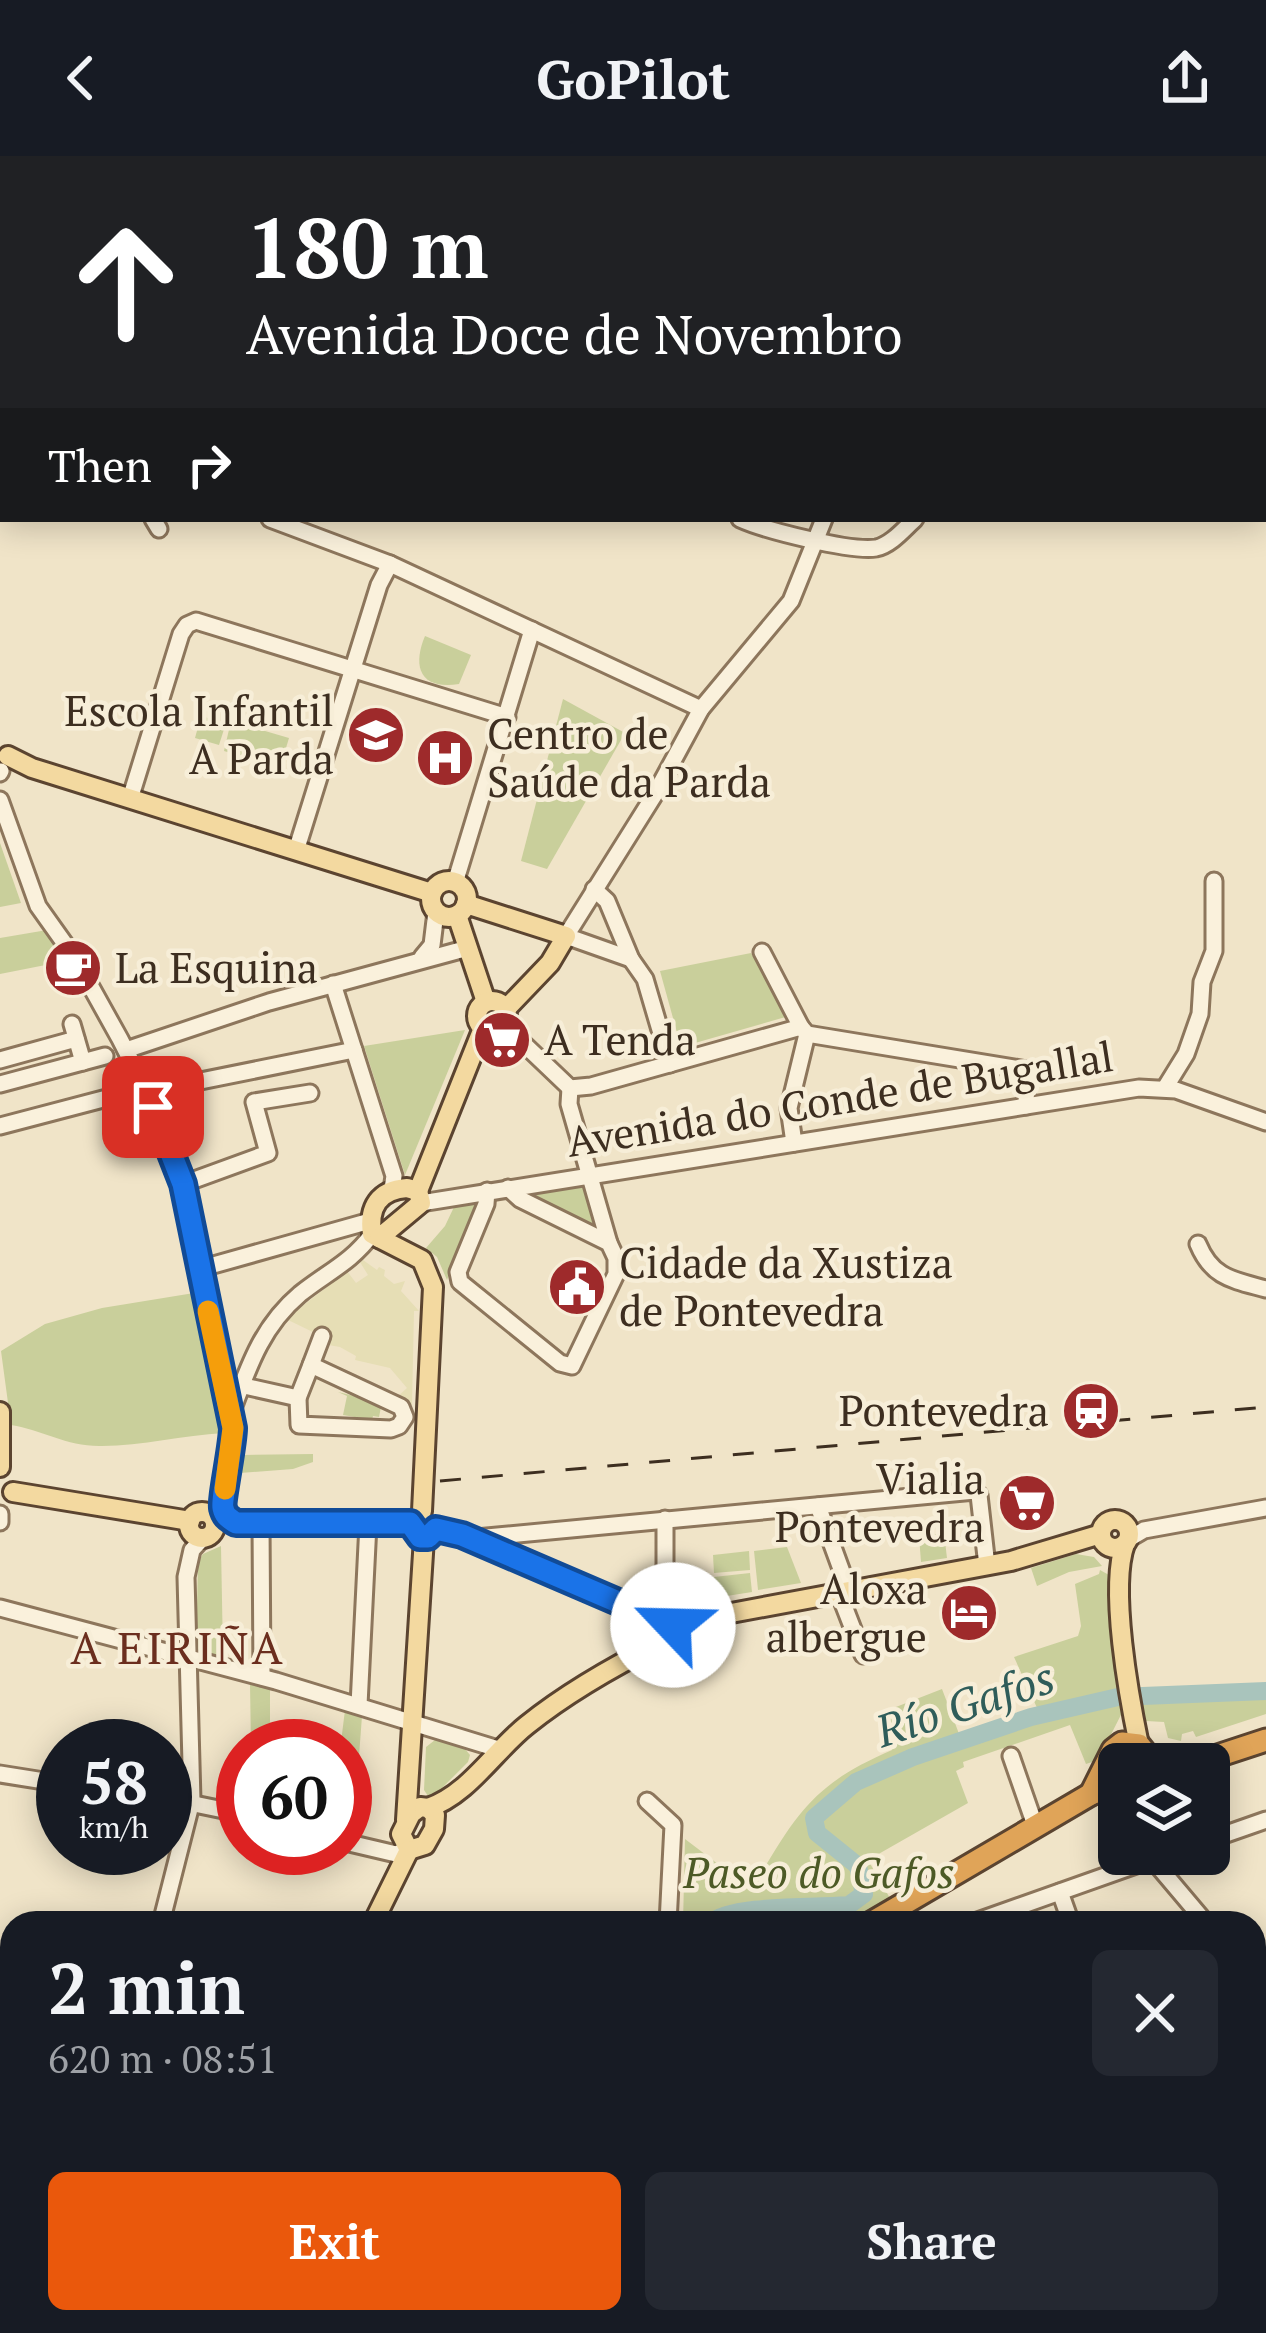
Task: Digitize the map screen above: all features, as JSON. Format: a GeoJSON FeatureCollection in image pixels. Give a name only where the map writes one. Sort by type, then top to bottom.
{"type":"FeatureCollection","features":[{"type":"Feature","properties":{"kind":"highway"},"geometry":{"type":"LineString","coordinates":[[1230,1752],[1266,1740]]}},
{"type":"Feature","properties":{"kind":"highway"},"geometry":{"type":"LineString","coordinates":[[893,1911],[1098,1788]]}},
{"type":"Feature","properties":{"kind":"main road"},"geometry":{"type":"LineString","coordinates":[[2,760],[296,851],[448,906],[566,936],[550,964],[505,1017],[491,1031],[483,1028]]}},
{"type":"Feature","properties":{"kind":"main road"},"geometry":{"type":"LineString","coordinates":[[448,906],[466,894],[455,883]]}},
{"type":"Feature","properties":{"kind":"main road"},"geometry":{"type":"LineString","coordinates":[[448,906],[486,1002]]}},
{"type":"Feature","properties":{"kind":"main road"},"geometry":{"type":"LineString","coordinates":[[486,1002],[499,1003],[505,1017]]}},
{"type":"Feature","properties":{"kind":"main road"},"geometry":{"type":"LineString","coordinates":[[371,1235],[419,1197],[483,1028],[477,1012],[486,1002]]}},
{"type":"Feature","properties":{"kind":"main road"},"geometry":{"type":"LineString","coordinates":[[371,1235],[378,1199],[392,1189],[419,1197]]}},
{"type":"Feature","properties":{"kind":"main road"},"geometry":{"type":"LineString","coordinates":[[371,1235],[422,1260],[433,1287],[415,1722],[401,1839],[406,1850]]}},
{"type":"Feature","properties":{"kind":"main road"},"geometry":{"type":"LineString","coordinates":[[0,1412],[0,1471],[10,1480],[6,1497],[190,1522],[203,1512],[213,1522],[423,1525],[473,1539],[658,1625],[1120,1538],[1130,1703],[1127,1743]]}},
{"type":"Feature","properties":{"kind":"main road"},"geometry":{"type":"LineString","coordinates":[[623,1607],[632,1630],[623,1658]]}},
{"type":"Feature","properties":{"kind":"main road"},"geometry":{"type":"LineString","coordinates":[[406,1820],[414,1810],[445,1802],[498,1749],[623,1658],[658,1625]]}},
{"type":"Feature","properties":{"kind":"main road"},"geometry":{"type":"LineString","coordinates":[[380,1911],[397,1881],[406,1850],[434,1829],[476,1780],[481,1766]]}},
{"type":"Feature","properties":{"kind":"main road"},"geometry":{"type":"LineString","coordinates":[[411,1784],[435,1815],[434,1829]]}},
{"type":"Feature","properties":{"kind":"street"},"geometry":{"type":"LineString","coordinates":[[280,522],[390,564],[701,709]]}},
{"type":"Feature","properties":{"kind":"street"},"geometry":{"type":"LineString","coordinates":[[295,526],[306,522]]}},
{"type":"Feature","properties":{"kind":"street"},"geometry":{"type":"LineString","coordinates":[[751,522],[816,539],[879,548],[911,522]]}},
{"type":"Feature","properties":{"kind":"street"},"geometry":{"type":"LineString","coordinates":[[631,959],[566,936],[655,794],[701,709],[791,601],[823,522]]}},
{"type":"Feature","properties":{"kind":"street"},"geometry":{"type":"LineString","coordinates":[[296,851],[390,564]]}},
{"type":"Feature","properties":{"kind":"street"},"geometry":{"type":"LineString","coordinates":[[130,799],[181,634],[191,622],[207,623],[507,717]]}},
{"type":"Feature","properties":{"kind":"street"},"geometry":{"type":"LineString","coordinates":[[455,883],[532,630]]}},
{"type":"Feature","properties":{"kind":"street"},"geometry":{"type":"LineString","coordinates":[[0,800],[38,906],[76,958],[126,1050],[183,1184],[230,1414],[233,1451],[213,1522],[188,1558],[189,1719]]}},
{"type":"Feature","properties":{"kind":"street"},"geometry":{"type":"LineString","coordinates":[[1165,1088],[1186,1054],[1200,1014],[1202,982],[1214,951],[1214,881]]}},
{"type":"Feature","properties":{"kind":"street"},"geometry":{"type":"LineString","coordinates":[[595,889],[607,901],[648,986],[670,1064]]}},
{"type":"Feature","properties":{"kind":"street"},"geometry":{"type":"LineString","coordinates":[[422,957],[448,906]]}},
{"type":"Feature","properties":{"kind":"street"},"geometry":{"type":"LineString","coordinates":[[126,1050],[467,947]]}},
{"type":"Feature","properties":{"kind":"street"},"geometry":{"type":"LineString","coordinates":[[762,952],[804,1030],[789,1108],[794,1143]]}},
{"type":"Feature","properties":{"kind":"street"},"geometry":{"type":"LineString","coordinates":[[333,984],[394,1176],[392,1189]]}},
{"type":"Feature","properties":{"kind":"street"},"geometry":{"type":"LineString","coordinates":[[487,1191],[458,1273],[460,1282],[560,1363],[576,1363],[614,1281],[616,1258],[569,1104],[570,1088],[505,1017]]}},
{"type":"Feature","properties":{"kind":"street"},"geometry":{"type":"LineString","coordinates":[[570,1088],[804,1030],[1027,1070],[1027,1106]]}},
{"type":"Feature","properties":{"kind":"street"},"geometry":{"type":"LineString","coordinates":[[0,1060],[74,1032],[83,1062]]}},
{"type":"Feature","properties":{"kind":"street"},"geometry":{"type":"LineString","coordinates":[[0,1126],[146,1090],[354,1050]]}},
{"type":"Feature","properties":{"kind":"street"},"geometry":{"type":"LineString","coordinates":[[0,1084],[105,1056]]}},
{"type":"Feature","properties":{"kind":"street","name":"Avenida do Conde de Bugallal"},"geometry":{"type":"LineString","coordinates":[[419,1197],[589,1176],[1139,1088],[1165,1088],[1206,1098],[1266,1122]]}},
{"type":"Feature","properties":{"kind":"street"},"geometry":{"type":"LineString","coordinates":[[183,1184],[268,1153],[254,1102],[310,1093]]}},
{"type":"Feature","properties":{"kind":"street"},"geometry":{"type":"LineString","coordinates":[[508,1188],[520,1199],[609,1243]]}},
{"type":"Feature","properties":{"kind":"street"},"geometry":{"type":"LineString","coordinates":[[199,1269],[347,1229],[371,1235]]}},
{"type":"Feature","properties":{"kind":"street"},"geometry":{"type":"LineString","coordinates":[[347,1229],[356,1236],[371,1235]]}},
{"type":"Feature","properties":{"kind":"street"},"geometry":{"type":"LineString","coordinates":[[230,1414],[268,1326],[371,1235]]}},
{"type":"Feature","properties":{"kind":"street"},"geometry":{"type":"LineString","coordinates":[[1198,1244],[1208,1267],[1235,1281],[1266,1288]]}},
{"type":"Feature","properties":{"kind":"street"},"geometry":{"type":"LineString","coordinates":[[311,1365],[388,1398],[401,1407],[405,1417],[391,1429],[299,1425],[298,1398],[322,1336]]}},
{"type":"Feature","properties":{"kind":"street"},"geometry":{"type":"LineString","coordinates":[[223,1379],[241,1388],[298,1398]]}},
{"type":"Feature","properties":{"kind":"street"},"geometry":{"type":"LineString","coordinates":[[473,1539],[975,1491],[987,1566]]}},
{"type":"Feature","properties":{"kind":"street"},"geometry":{"type":"LineString","coordinates":[[818,1506],[863,1655]]}},
{"type":"Feature","properties":{"kind":"street"},"geometry":{"type":"LineString","coordinates":[[1120,1538],[1266,1508]]}},
{"type":"Feature","properties":{"kind":"street"},"geometry":{"type":"LineString","coordinates":[[658,1625],[665,1519]]}},
{"type":"Feature","properties":{"kind":"street"},"geometry":{"type":"LineString","coordinates":[[260,1522],[262,1677]]}},
{"type":"Feature","properties":{"kind":"street"},"geometry":{"type":"LineString","coordinates":[[359,1705],[368,1524]]}},
{"type":"Feature","properties":{"kind":"street"},"geometry":{"type":"LineString","coordinates":[[0,1608],[262,1677],[498,1749]]}},
{"type":"Feature","properties":{"kind":"street"},"geometry":{"type":"LineString","coordinates":[[1011,1756],[1036,1828]]}},
{"type":"Feature","properties":{"kind":"street"},"geometry":{"type":"LineString","coordinates":[[0,1774],[36,1780]]}},
{"type":"Feature","properties":{"kind":"street"},"geometry":{"type":"LineString","coordinates":[[192,1801],[216,1807]]}},
{"type":"Feature","properties":{"kind":"street"},"geometry":{"type":"LineString","coordinates":[[647,1802],[673,1825],[669,1911]]}},
{"type":"Feature","properties":{"kind":"street"},"geometry":{"type":"LineString","coordinates":[[1230,1833],[1266,1820]]}},
{"type":"Feature","properties":{"kind":"street"},"geometry":{"type":"LineString","coordinates":[[372,1846],[406,1850]]}},
{"type":"Feature","properties":{"kind":"street"},"geometry":{"type":"LineString","coordinates":[[164,1911],[173,1875]]}},
{"type":"Feature","properties":{"kind":"street"},"geometry":{"type":"LineString","coordinates":[[1006,1911],[1108,1875]]}},
{"type":"Feature","properties":{"kind":"street"},"geometry":{"type":"LineString","coordinates":[[1172,1875],[1197,1911]]}},
{"type":"Feature","properties":{"kind":"street"},"geometry":{"type":"LineString","coordinates":[[1060,1892],[1067,1911]]}},
{"type":"Feature","properties":{"kind":"shaded area"},"geometry":{"type":"Polygon","coordinates":[[[363,1260],[385,1270],[384,1276],[394,1284],[405,1281],[401,1291],[419,1311],[414,1311],[412,1405],[395,1399],[407,1388],[390,1368],[355,1360],[356,1356],[323,1344],[319,1335],[286,1319],[347,1271],[356,1283],[368,1275],[363,1260]]]}},
{"type":"Feature","properties":{"kind":"green space"},"geometry":{"type":"Polygon","coordinates":[[[425,636],[471,655],[459,684],[435,683],[422,674],[419,657],[425,636]]]}},
{"type":"Feature","properties":{"kind":"green space"},"geometry":{"type":"Polygon","coordinates":[[[563,699],[625,733],[547,869],[521,861],[563,699]]]}},
{"type":"Feature","properties":{"kind":"green space"},"geometry":{"type":"Polygon","coordinates":[[[201,716],[226,723],[219,745],[195,738],[201,716]]]}},
{"type":"Feature","properties":{"kind":"green space"},"geometry":{"type":"Polygon","coordinates":[[[231,721],[289,738],[280,768],[224,751],[231,721]]]}},
{"type":"Feature","properties":{"kind":"green space"},"geometry":{"type":"Polygon","coordinates":[[[0,843],[21,903],[0,907],[0,843]]]}},
{"type":"Feature","properties":{"kind":"green space"},"geometry":{"type":"Polygon","coordinates":[[[53,929],[76,959],[0,974],[0,938],[53,929]]]}},
{"type":"Feature","properties":{"kind":"green space"},"geometry":{"type":"Polygon","coordinates":[[[751,953],[789,1016],[681,1047],[660,971],[751,953]]]}},
{"type":"Feature","properties":{"kind":"green space"},"geometry":{"type":"Polygon","coordinates":[[[465,1030],[405,1175],[364,1046],[465,1030]]]}},
{"type":"Feature","properties":{"kind":"green space"},"geometry":{"type":"Polygon","coordinates":[[[583,1187],[600,1226],[597,1229],[535,1197],[535,1194],[583,1187]]]}},
{"type":"Feature","properties":{"kind":"green space"},"geometry":{"type":"Polygon","coordinates":[[[477,1203],[447,1280],[437,1257],[426,1248],[454,1207],[477,1203]]]}},
{"type":"Feature","properties":{"kind":"green space"},"geometry":{"type":"Polygon","coordinates":[[[194,1293],[224,1433],[90,1446],[11,1425],[1,1351],[45,1324],[102,1308],[194,1293]]]}},
{"type":"Feature","properties":{"kind":"green space"},"geometry":{"type":"Polygon","coordinates":[[[338,1392],[375,1401],[381,1407],[379,1417],[343,1415],[347,1396],[338,1392]]]}},
{"type":"Feature","properties":{"kind":"green space"},"geometry":{"type":"Polygon","coordinates":[[[313,1454],[313,1462],[293,1469],[240,1473],[242,1455],[313,1454]]]}},
{"type":"Feature","properties":{"kind":"green space"},"geometry":{"type":"Polygon","coordinates":[[[944,1533],[947,1558],[921,1562],[919,1536],[944,1533]]]}},
{"type":"Feature","properties":{"kind":"green space"},"geometry":{"type":"Polygon","coordinates":[[[221,1546],[223,1654],[202,1655],[196,1651],[198,1562],[203,1554],[221,1546]]]}},
{"type":"Feature","properties":{"kind":"green space"},"geometry":{"type":"Polygon","coordinates":[[[787,1547],[801,1583],[758,1590],[754,1551],[787,1547]]]}},
{"type":"Feature","properties":{"kind":"green space"},"geometry":{"type":"Polygon","coordinates":[[[749,1551],[750,1570],[714,1573],[713,1555],[749,1551]]]}},
{"type":"Feature","properties":{"kind":"green space"},"geometry":{"type":"Polygon","coordinates":[[[1076,1554],[1094,1557],[1102,1566],[1069,1572],[1037,1586],[1031,1568],[1076,1554]]]}},
{"type":"Feature","properties":{"kind":"green space","name":"Paseo do Gafos"},"geometry":{"type":"Polygon","coordinates":[[[1100,1570],[1109,1575],[1125,1707],[1107,1743],[1098,1743],[1098,1760],[1086,1764],[1070,1725],[963,1762],[964,1767],[956,1771],[968,1803],[868,1860],[891,1900],[872,1911],[683,1911],[685,1839],[735,1877],[759,1877],[813,1800],[846,1774],[892,1750],[878,1714],[942,1689],[961,1739],[1038,1710],[1014,1657],[1078,1636],[1075,1584],[1100,1570]]]}},
{"type":"Feature","properties":{"kind":"green space"},"geometry":{"type":"Polygon","coordinates":[[[750,1573],[752,1592],[714,1598],[714,1577],[750,1573]]]}},
{"type":"Feature","properties":{"kind":"green space"},"geometry":{"type":"Polygon","coordinates":[[[250,1684],[270,1688],[270,1719],[251,1719],[250,1684]]]}},
{"type":"Feature","properties":{"kind":"green space"},"geometry":{"type":"Polygon","coordinates":[[[1266,1693],[1266,1714],[1196,1737],[1193,1731],[1182,1734],[1181,1741],[1168,1738],[1164,1722],[1146,1721],[1140,1700],[1249,1697],[1266,1693]]]}},
{"type":"Feature","properties":{"kind":"green space"},"geometry":{"type":"Polygon","coordinates":[[[345,1710],[362,1716],[362,1719],[344,1719],[345,1710]]]}},
{"type":"Feature","properties":{"kind":"green space"},"geometry":{"type":"Polygon","coordinates":[[[435,1740],[470,1755],[435,1795],[428,1796],[424,1790],[426,1747],[435,1740]]]}},
{"type":"Feature","properties":{"kind":"waterway","name":"Río Gafos"},"geometry":{"type":"LineString","coordinates":[[749,1911],[849,1905],[864,1894],[858,1866],[817,1833],[814,1818],[856,1782],[913,1757],[1031,1717],[1118,1697],[1266,1691]]}},
{"type":"Feature","properties":{"kind":"railway"},"geometry":{"type":"LineString","coordinates":[[440,1481],[1266,1407]]}},
{"type":"Feature","properties":{"kind":"slow traffic"},"geometry":{"type":"LineString","coordinates":[[208,1311],[233,1428],[225,1489]]}},
{"type":"Feature","properties":{"kind":"place","name":"Escola Infantil A Parda"},"geometry":{"type":"Point","coordinates":[376,735]}},
{"type":"Feature","properties":{"kind":"place","name":"Centro de Saúde da Parda"},"geometry":{"type":"Point","coordinates":[445,758]}},
{"type":"Feature","properties":{"kind":"place","name":"La Esquina"},"geometry":{"type":"Point","coordinates":[73,968]}},
{"type":"Feature","properties":{"kind":"place","name":"A Tenda"},"geometry":{"type":"Point","coordinates":[502,1040]}},
{"type":"Feature","properties":{"kind":"place","name":"Cidade da Xustiza de Pontevedra"},"geometry":{"type":"Point","coordinates":[577,1287]}},
{"type":"Feature","properties":{"kind":"place","name":"Pontevedra"},"geometry":{"type":"Point","coordinates":[1091,1411]}},
{"type":"Feature","properties":{"kind":"place","name":"Vialia Pontevedra"},"geometry":{"type":"Point","coordinates":[1027,1503]}},
{"type":"Feature","properties":{"kind":"place","name":"Aloxa albergue"},"geometry":{"type":"Point","coordinates":[969,1613]}},
{"type":"Feature","properties":{"kind":"district","name":"A EIRIÑA"},"geometry":{"type":"Point","coordinates":[178,1648]}},
{"type":"Feature","properties":{"kind":"route"},"geometry":{"type":"LineString","coordinates":[[153,1107],[183,1184],[233,1428],[222,1499],[226,1516],[236,1523],[410,1523],[412,1532],[420,1537],[436,1529],[462,1535],[618,1602],[665,1613],[673,1625]]}}]}
